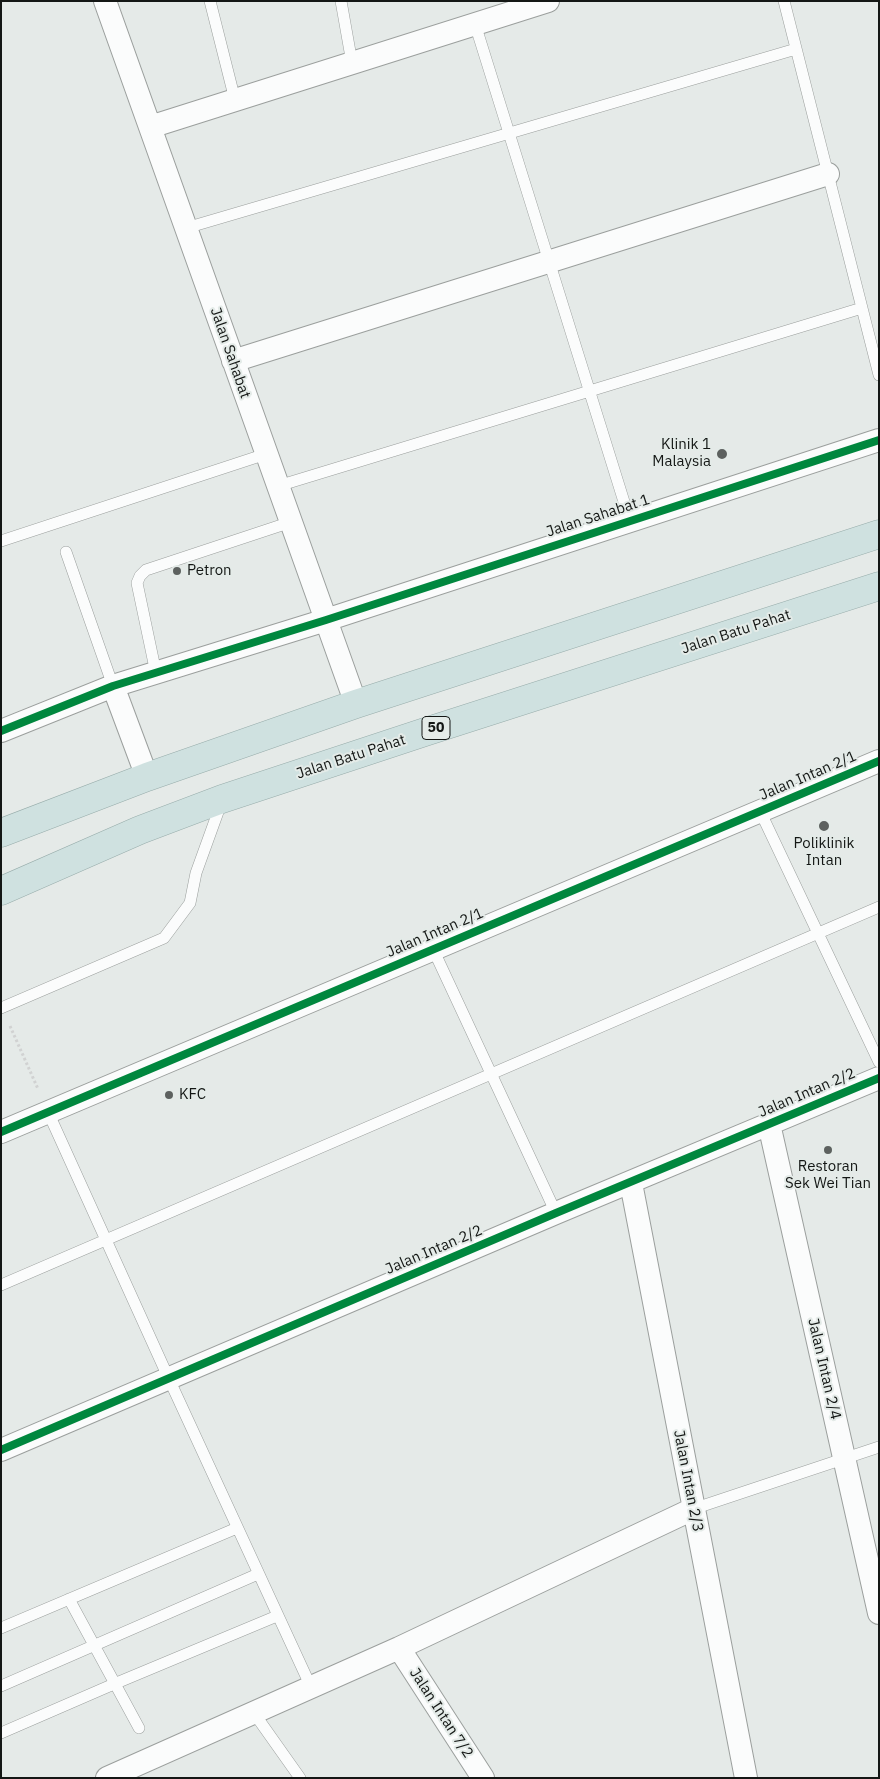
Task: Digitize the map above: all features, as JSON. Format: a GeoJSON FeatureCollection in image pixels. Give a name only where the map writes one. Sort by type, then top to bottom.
{"type":"FeatureCollection","features":[{"type":"Feature","properties":{"kind":"highway"},"geometry":{"type":"LineString","coordinates":[[1,833],[148,777],[356,704],[879,534]]}},
{"type":"Feature","properties":{"kind":"highway","name":"Jalan Batu Pahat"},"geometry":{"type":"LineString","coordinates":[[1,890],[140,830],[222,800],[447,725],[879,586]]}},
{"type":"Feature","properties":{"kind":"street","name":"Jalan Sahabat"},"geometry":{"type":"LineString","coordinates":[[105,1],[356,704]]}},
{"type":"Feature","properties":{"kind":"street"},"geometry":{"type":"LineString","coordinates":[[150,127],[536,3]]}},
{"type":"Feature","properties":{"kind":"street"},"geometry":{"type":"LineString","coordinates":[[233,361],[828,174]]}},
{"type":"Feature","properties":{"kind":"street","name":"Jalan Sahabat 1"},"geometry":{"type":"LineString","coordinates":[[1,731],[113,686],[326,620],[879,440]]}},
{"type":"Feature","properties":{"kind":"street"},"geometry":{"type":"LineString","coordinates":[[113,686],[148,777]]}},
{"type":"Feature","properties":{"kind":"street","name":"Jalan Intan 2/1"},"geometry":{"type":"LineString","coordinates":[[1,1132],[879,761]]}},
{"type":"Feature","properties":{"kind":"street","name":"Jalan Intan 2/2"},"geometry":{"type":"LineString","coordinates":[[1,1450],[556,1213],[879,1078]]}},
{"type":"Feature","properties":{"kind":"street","name":"Jalan Intan 2/4"},"geometry":{"type":"LineString","coordinates":[[769,1124],[879,1613]]}},
{"type":"Feature","properties":{"kind":"street","name":"Jalan Intan 2/3"},"geometry":{"type":"LineString","coordinates":[[631,1183],[746,1778]]}},
{"type":"Feature","properties":{"kind":"street"},"geometry":{"type":"LineString","coordinates":[[116,1776],[399,1648],[693,1509]]}},
{"type":"Feature","properties":{"kind":"street","name":"Jalan Intan 7/2"},"geometry":{"type":"LineString","coordinates":[[399,1648],[483,1778]]}},
{"type":"Feature","properties":{"kind":"lane"},"geometry":{"type":"LineString","coordinates":[[210,1],[235,100]]}},
{"type":"Feature","properties":{"kind":"lane"},"geometry":{"type":"LineString","coordinates":[[341,1],[352,63]]}},
{"type":"Feature","properties":{"kind":"lane"},"geometry":{"type":"LineString","coordinates":[[784,1],[879,375]]}},
{"type":"Feature","properties":{"kind":"lane"},"geometry":{"type":"LineString","coordinates":[[475,24],[630,520]]}},
{"type":"Feature","properties":{"kind":"lane"},"geometry":{"type":"LineString","coordinates":[[186,228],[796,49]]}},
{"type":"Feature","properties":{"kind":"lane"},"geometry":{"type":"LineString","coordinates":[[278,486],[862,308]]}},
{"type":"Feature","properties":{"kind":"lane"},"geometry":{"type":"LineString","coordinates":[[1,541],[266,454]]}},
{"type":"Feature","properties":{"kind":"lane"},"geometry":{"type":"LineString","coordinates":[[156,673],[137,583],[140,576],[146,570],[291,522]]}},
{"type":"Feature","properties":{"kind":"lane"},"geometry":{"type":"LineString","coordinates":[[66,552],[113,686]]}},
{"type":"Feature","properties":{"kind":"lane"},"geometry":{"type":"LineString","coordinates":[[1,1008],[164,938],[190,903],[196,873],[222,800]]}},
{"type":"Feature","properties":{"kind":"lane"},"geometry":{"type":"LineString","coordinates":[[760,811],[879,1062]]}},
{"type":"Feature","properties":{"kind":"lane"},"geometry":{"type":"LineString","coordinates":[[1,1285],[879,906]]}},
{"type":"Feature","properties":{"kind":"lane"},"geometry":{"type":"LineString","coordinates":[[433,949],[556,1213]]}},
{"type":"Feature","properties":{"kind":"lane"},"geometry":{"type":"LineString","coordinates":[[48,1112],[168,1379],[311,1688]]}},
{"type":"Feature","properties":{"kind":"lane"},"geometry":{"type":"LineString","coordinates":[[693,1509],[879,1447]]}},
{"type":"Feature","properties":{"kind":"lane"},"geometry":{"type":"LineString","coordinates":[[1,1628],[237,1528]]}},
{"type":"Feature","properties":{"kind":"lane"},"geometry":{"type":"LineString","coordinates":[[1,1686],[258,1574]]}},
{"type":"Feature","properties":{"kind":"lane"},"geometry":{"type":"LineString","coordinates":[[69,1599],[139,1728]]}},
{"type":"Feature","properties":{"kind":"lane"},"geometry":{"type":"LineString","coordinates":[[1,1734],[114,1684],[277,1616]]}},
{"type":"Feature","properties":{"kind":"lane"},"geometry":{"type":"LineString","coordinates":[[254,1713],[300,1778]]}},
{"type":"Feature","properties":{"kind":"path"},"geometry":{"type":"LineString","coordinates":[[1,1008],[48,1112]]}},
{"type":"Feature","properties":{"kind":"cycle path"},"geometry":{"type":"LineString","coordinates":[[1,731],[113,686],[326,620],[879,440]]}},
{"type":"Feature","properties":{"kind":"cycle path"},"geometry":{"type":"LineString","coordinates":[[1,1132],[879,761]]}},
{"type":"Feature","properties":{"kind":"cycle path"},"geometry":{"type":"LineString","coordinates":[[1,1450],[556,1213],[879,1078]]}},
{"type":"Feature","properties":{"kind":"place","name":"Klinik 1 Malaysia"},"geometry":{"type":"Point","coordinates":[722,454]}},
{"type":"Feature","properties":{"kind":"place","name":"Petron"},"geometry":{"type":"Point","coordinates":[177,571]}},
{"type":"Feature","properties":{"kind":"place","name":"Poliklinik Intan"},"geometry":{"type":"Point","coordinates":[824,826]}},
{"type":"Feature","properties":{"kind":"place","name":"KFC"},"geometry":{"type":"Point","coordinates":[169,1095]}},
{"type":"Feature","properties":{"kind":"place","name":"Restoran Sek Wei Tian"},"geometry":{"type":"Point","coordinates":[828,1150]}}]}
